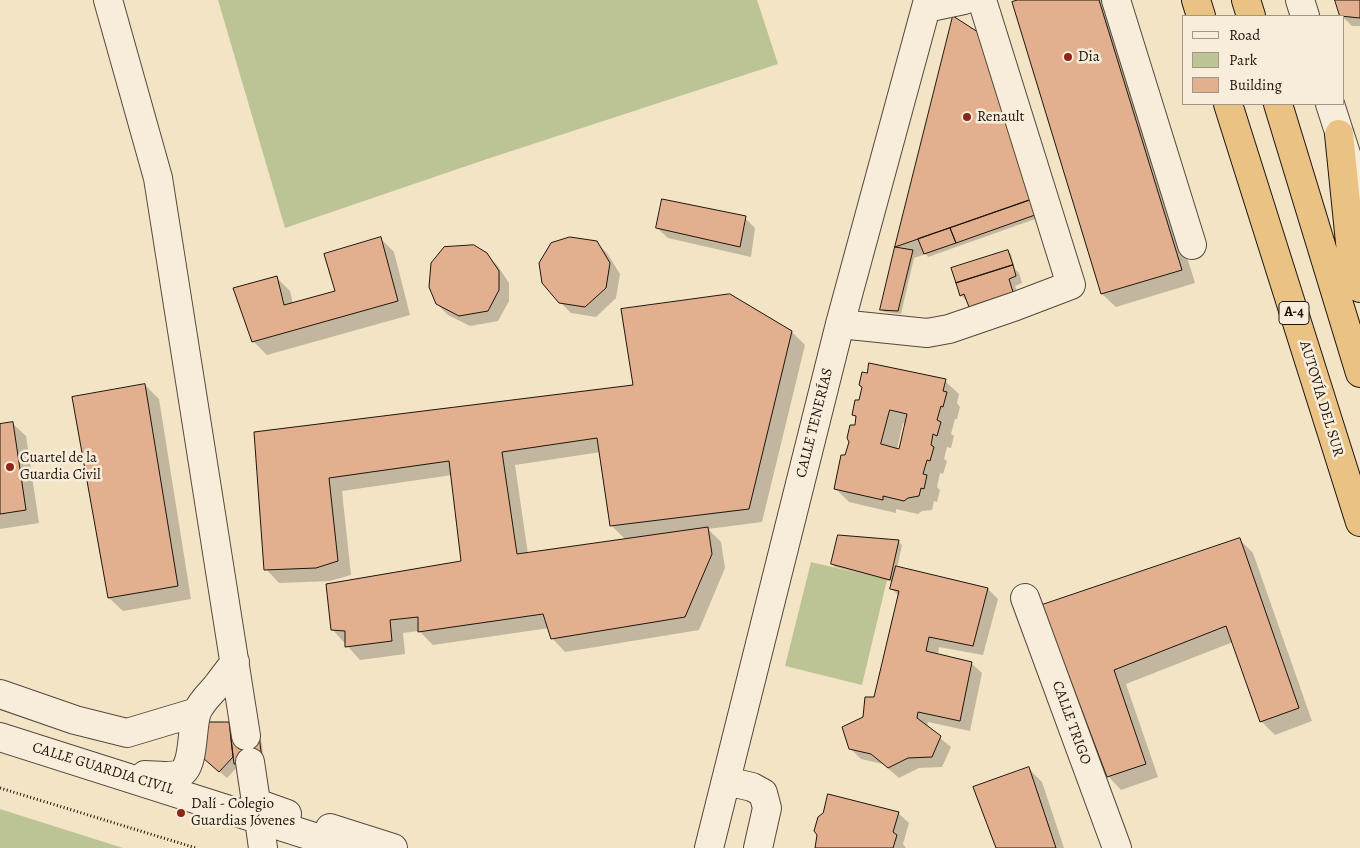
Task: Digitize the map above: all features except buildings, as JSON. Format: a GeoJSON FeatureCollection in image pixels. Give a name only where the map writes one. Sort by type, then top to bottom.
{"type":"FeatureCollection","features":[{"type":"Feature","properties":{"kind":"highway"},"geometry":{"type":"LineString","coordinates":[[1196,0],[1201,15]]}},
{"type":"Feature","properties":{"kind":"highway"},"geometry":{"type":"LineString","coordinates":[[1246,0],[1251,15]]}},
{"type":"Feature","properties":{"kind":"highway","name":"AUTOVÍA DEL SUR"},"geometry":{"type":"LineString","coordinates":[[1228,105],[1360,522]]}},
{"type":"Feature","properties":{"kind":"highway"},"geometry":{"type":"LineString","coordinates":[[1278,105],[1360,373]]}},
{"type":"Feature","properties":{"kind":"highway"},"geometry":{"type":"LineString","coordinates":[[1339,134],[1352,252],[1360,288]]}},
{"type":"Feature","properties":{"kind":"street"},"geometry":{"type":"LineString","coordinates":[[108,0],[158,178],[256,802],[393,848]]}},
{"type":"Feature","properties":{"kind":"street"},"geometry":{"type":"LineString","coordinates":[[927,4],[964,0]]}},
{"type":"Feature","properties":{"kind":"street"},"geometry":{"type":"LineString","coordinates":[[840,324],[929,324],[949,329],[1071,285],[982,0]]}},
{"type":"Feature","properties":{"kind":"street"},"geometry":{"type":"LineString","coordinates":[[1116,0],[1192,245]]}},
{"type":"Feature","properties":{"kind":"street"},"geometry":{"type":"LineString","coordinates":[[1300,0],[1305,15]]}},
{"type":"Feature","properties":{"kind":"street","name":"CALLE TENERÍAS"},"geometry":{"type":"LineString","coordinates":[[709,848],[840,324],[927,4]]}},
{"type":"Feature","properties":{"kind":"street"},"geometry":{"type":"LineString","coordinates":[[1330,105],[1360,198]]}},
{"type":"Feature","properties":{"kind":"street","name":"CALLE TRIGO"},"geometry":{"type":"LineString","coordinates":[[1025,598],[1117,848]]}},
{"type":"Feature","properties":{"kind":"street"},"geometry":{"type":"LineString","coordinates":[[116,773],[166,776],[180,774],[188,767],[193,725],[197,712],[201,704],[235,662]]}},
{"type":"Feature","properties":{"kind":"street"},"geometry":{"type":"LineString","coordinates":[[0,694],[75,720],[127,733],[197,712]]}},
{"type":"Feature","properties":{"kind":"street","name":"CALLE GUARDIA CIVIL"},"geometry":{"type":"LineString","coordinates":[[0,737],[349,848]]}},
{"type":"Feature","properties":{"kind":"street"},"geometry":{"type":"LineString","coordinates":[[726,781],[752,787],[763,792],[767,808],[758,848]]}},
{"type":"Feature","properties":{"kind":"street"},"geometry":{"type":"LineString","coordinates":[[259,819],[263,848]]}},
{"type":"Feature","properties":{"kind":"path"},"geometry":{"type":"LineString","coordinates":[[0,788],[196,848]]}},
{"type":"Feature","properties":{"kind":"green space"},"geometry":{"type":"Polygon","coordinates":[[[218,0],[757,0],[778,64],[487,159],[285,228],[218,0]]]}},
{"type":"Feature","properties":{"kind":"green space"},"geometry":{"type":"Polygon","coordinates":[[[811,562],[887,580],[862,685],[785,666],[811,562]]]}},
{"type":"Feature","properties":{"kind":"green space"},"geometry":{"type":"Polygon","coordinates":[[[0,809],[123,848],[0,848],[0,809]]]}},
{"type":"Feature","properties":{"kind":"place","name":"Dia"},"geometry":{"type":"Point","coordinates":[1068,57]}},
{"type":"Feature","properties":{"kind":"place","name":"Renault"},"geometry":{"type":"Point","coordinates":[967,117]}},
{"type":"Feature","properties":{"kind":"place","name":"Cuartel de la Guardia Civil"},"geometry":{"type":"Point","coordinates":[10,467]}},
{"type":"Feature","properties":{"kind":"place","name":"Dalí - Colegio Guardias Jóvenes"},"geometry":{"type":"Point","coordinates":[181,813]}}]}
